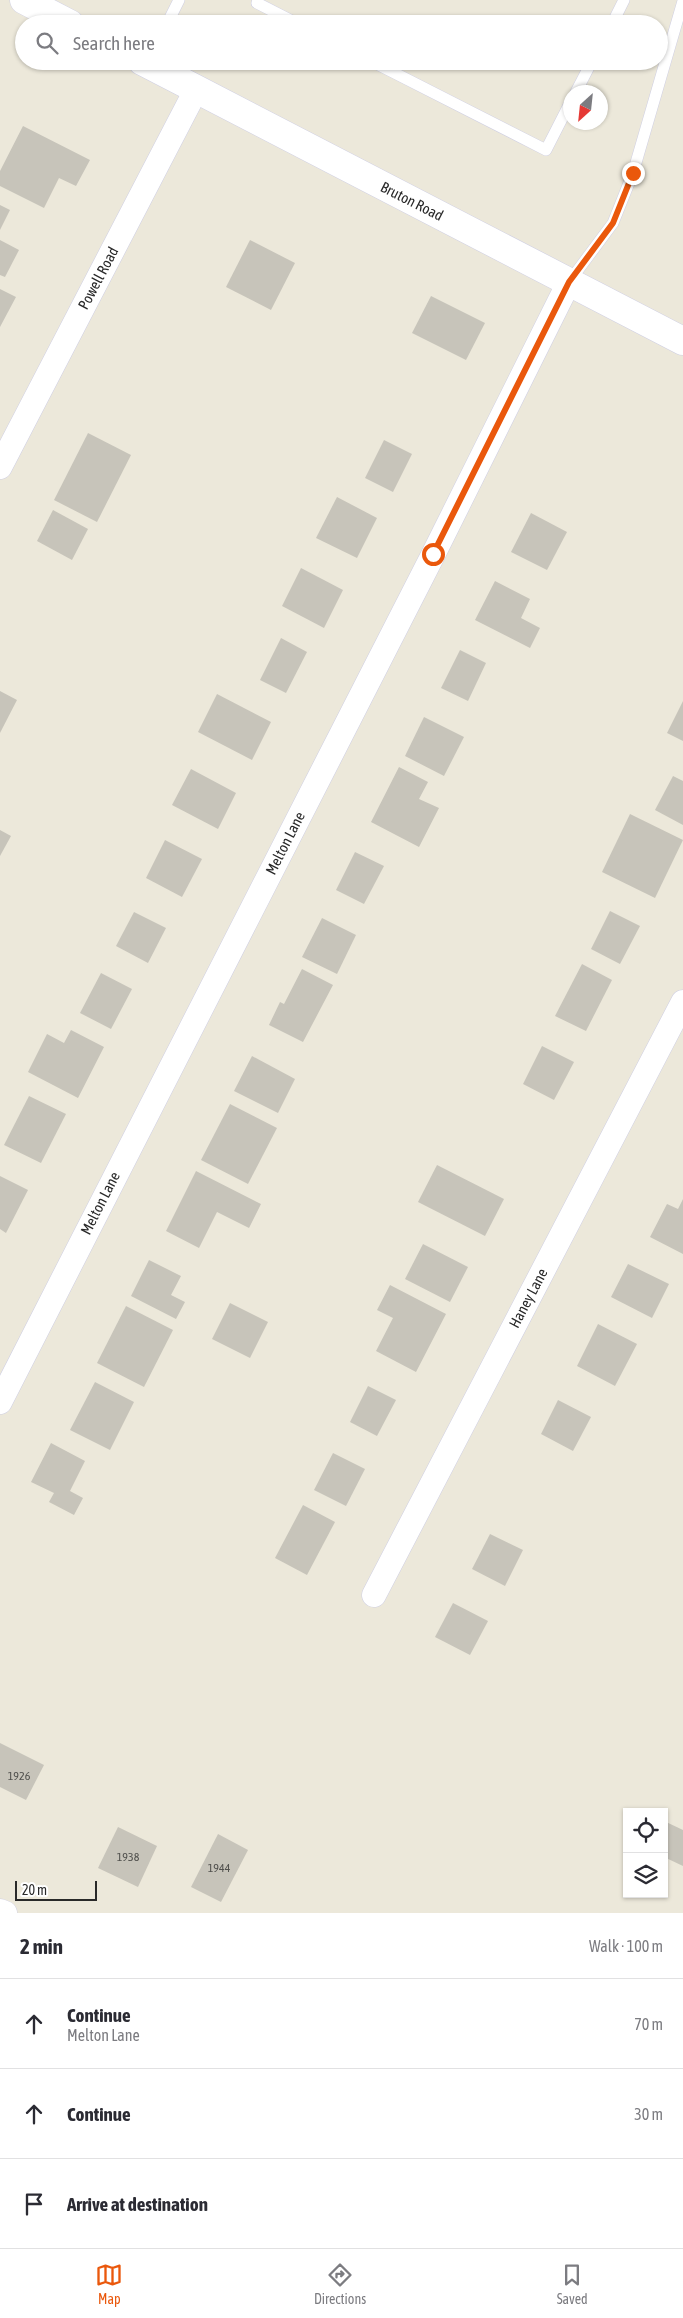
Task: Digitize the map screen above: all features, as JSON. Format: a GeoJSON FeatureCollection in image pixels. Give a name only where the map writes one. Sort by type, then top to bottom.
{"type":"FeatureCollection","features":[{"type":"Feature","properties":{"kind":"main road"},"geometry":{"type":"LineString","coordinates":[[24,0],[59,12]]}},
{"type":"Feature","properties":{"kind":"main road","name":"Bruton Road"},"geometry":{"type":"LineString","coordinates":[[160,70],[683,341]]}},
{"type":"Feature","properties":{"kind":"street","name":"Powell Road"},"geometry":{"type":"LineString","coordinates":[[0,467],[196,90]]}},
{"type":"Feature","properties":{"kind":"street","name":"Melton Lane"},"geometry":{"type":"LineString","coordinates":[[0,1402],[433,554],[569,282]]}},
{"type":"Feature","properties":{"kind":"street","name":"Haney Lane"},"geometry":{"type":"LineString","coordinates":[[374,1595],[683,1002]]}},
{"type":"Feature","properties":{"kind":"street"},"geometry":{"type":"LineString","coordinates":[[0,1911],[4,1913]]}},
{"type":"Feature","properties":{"kind":"lane"},"geometry":{"type":"LineString","coordinates":[[172,15],[179,0]]}},
{"type":"Feature","properties":{"kind":"lane"},"geometry":{"type":"LineString","coordinates":[[258,0],[257,3],[280,15]]}},
{"type":"Feature","properties":{"kind":"lane"},"geometry":{"type":"LineString","coordinates":[[616,15],[624,0]]}},
{"type":"Feature","properties":{"kind":"lane"},"geometry":{"type":"LineString","coordinates":[[668,53],[683,1]]}},
{"type":"Feature","properties":{"kind":"lane"},"geometry":{"type":"LineString","coordinates":[[390,70],[546,150],[563,116]]}},
{"type":"Feature","properties":{"kind":"lane"},"geometry":{"type":"LineString","coordinates":[[580,85],[587,70]]}},
{"type":"Feature","properties":{"kind":"lane"},"geometry":{"type":"LineString","coordinates":[[569,282],[613,223],[633,173],[663,70]]}},
{"type":"Feature","properties":{"kind":"building"},"geometry":{"type":"Polygon","coordinates":[[[23,126],[90,160],[76,186],[59,178],[44,208],[0,186],[0,171],[23,126]]]}},
{"type":"Feature","properties":{"kind":"building"},"geometry":{"type":"Polygon","coordinates":[[[0,205],[10,210],[0,230],[0,205]]]}},
{"type":"Feature","properties":{"kind":"building"},"geometry":{"type":"Polygon","coordinates":[[[0,240],[19,250],[5,277],[0,275],[0,240]]]}},
{"type":"Feature","properties":{"kind":"building"},"geometry":{"type":"Polygon","coordinates":[[[250,240],[295,263],[271,310],[226,287],[250,240]]]}},
{"type":"Feature","properties":{"kind":"building"},"geometry":{"type":"Polygon","coordinates":[[[0,289],[16,297],[0,327],[0,289]]]}},
{"type":"Feature","properties":{"kind":"building"},"geometry":{"type":"Polygon","coordinates":[[[431,296],[485,323],[466,360],[412,333],[431,296]]]}},
{"type":"Feature","properties":{"kind":"building"},"geometry":{"type":"Polygon","coordinates":[[[88,433],[131,455],[97,522],[54,500],[88,433]]]}},
{"type":"Feature","properties":{"kind":"building"},"geometry":{"type":"Polygon","coordinates":[[[384,440],[412,454],[393,492],[365,478],[384,440]]]}},
{"type":"Feature","properties":{"kind":"building"},"geometry":{"type":"Polygon","coordinates":[[[337,497],[377,518],[357,558],[316,538],[337,497]]]}},
{"type":"Feature","properties":{"kind":"building"},"geometry":{"type":"Polygon","coordinates":[[[53,510],[88,529],[72,560],[37,541],[53,510]]]}},
{"type":"Feature","properties":{"kind":"building"},"geometry":{"type":"Polygon","coordinates":[[[531,513],[567,532],[547,570],[511,552],[531,513]]]}},
{"type":"Feature","properties":{"kind":"building"},"geometry":{"type":"Polygon","coordinates":[[[301,568],[343,590],[324,628],[282,606],[301,568]]]}},
{"type":"Feature","properties":{"kind":"building"},"geometry":{"type":"Polygon","coordinates":[[[495,581],[530,599],[521,618],[540,628],[530,648],[475,620],[495,581]]]}},
{"type":"Feature","properties":{"kind":"building"},"geometry":{"type":"Polygon","coordinates":[[[281,638],[307,652],[286,693],[260,680],[281,638]]]}},
{"type":"Feature","properties":{"kind":"building"},"geometry":{"type":"Polygon","coordinates":[[[460,650],[486,663],[468,701],[441,688],[460,650]]]}},
{"type":"Feature","properties":{"kind":"building"},"geometry":{"type":"Polygon","coordinates":[[[0,691],[17,700],[0,733],[0,691]]]}},
{"type":"Feature","properties":{"kind":"building"},"geometry":{"type":"Polygon","coordinates":[[[217,694],[271,722],[252,760],[198,732],[217,694]]]}},
{"type":"Feature","properties":{"kind":"building"},"geometry":{"type":"Polygon","coordinates":[[[683,701],[683,741],[667,733],[683,701]]]}},
{"type":"Feature","properties":{"kind":"building"},"geometry":{"type":"Polygon","coordinates":[[[424,717],[464,737],[444,776],[405,756],[424,717]]]}},
{"type":"Feature","properties":{"kind":"building"},"geometry":{"type":"Polygon","coordinates":[[[399,767],[428,782],[419,799],[439,808],[419,847],[371,822],[399,767]]]}},
{"type":"Feature","properties":{"kind":"building"},"geometry":{"type":"Polygon","coordinates":[[[191,769],[236,793],[218,829],[172,805],[191,769]]]}},
{"type":"Feature","properties":{"kind":"building"},"geometry":{"type":"Polygon","coordinates":[[[673,776],[683,781],[683,825],[655,810],[673,776]]]}},
{"type":"Feature","properties":{"kind":"building"},"geometry":{"type":"Polygon","coordinates":[[[630,814],[683,840],[655,898],[602,872],[630,814]]]}},
{"type":"Feature","properties":{"kind":"building"},"geometry":{"type":"Polygon","coordinates":[[[0,830],[11,836],[0,856],[0,830]]]}},
{"type":"Feature","properties":{"kind":"building"},"geometry":{"type":"Polygon","coordinates":[[[165,840],[202,859],[182,897],[146,878],[165,840]]]}},
{"type":"Feature","properties":{"kind":"building"},"geometry":{"type":"Polygon","coordinates":[[[355,852],[384,866],[364,904],[336,890],[355,852]]]}},
{"type":"Feature","properties":{"kind":"building"},"geometry":{"type":"Polygon","coordinates":[[[610,911],[640,926],[620,964],[591,949],[610,911]]]}},
{"type":"Feature","properties":{"kind":"building"},"geometry":{"type":"Polygon","coordinates":[[[134,912],[166,928],[148,963],[116,946],[134,912]]]}},
{"type":"Feature","properties":{"kind":"building"},"geometry":{"type":"Polygon","coordinates":[[[322,918],[356,935],[337,974],[302,957],[322,918]]]}},
{"type":"Feature","properties":{"kind":"building"},"geometry":{"type":"Polygon","coordinates":[[[582,964],[612,980],[586,1031],[555,1016],[582,964]]]}},
{"type":"Feature","properties":{"kind":"building"},"geometry":{"type":"Polygon","coordinates":[[[302,969],[333,985],[303,1042],[269,1025],[280,1002],[284,1004],[302,969]]]}},
{"type":"Feature","properties":{"kind":"building"},"geometry":{"type":"Polygon","coordinates":[[[101,973],[132,989],[111,1029],[80,1013],[101,973]]]}},
{"type":"Feature","properties":{"kind":"building"},"geometry":{"type":"Polygon","coordinates":[[[71,1030],[104,1047],[78,1098],[28,1072],[47,1034],[64,1043],[71,1030]]]}},
{"type":"Feature","properties":{"kind":"building"},"geometry":{"type":"Polygon","coordinates":[[[542,1046],[574,1062],[554,1100],[523,1084],[542,1046]]]}},
{"type":"Feature","properties":{"kind":"building"},"geometry":{"type":"Polygon","coordinates":[[[252,1056],[295,1079],[278,1113],[234,1091],[252,1056]]]}},
{"type":"Feature","properties":{"kind":"building"},"geometry":{"type":"Polygon","coordinates":[[[29,1096],[66,1114],[41,1163],[4,1145],[29,1096]]]}},
{"type":"Feature","properties":{"kind":"building"},"geometry":{"type":"Polygon","coordinates":[[[230,1104],[277,1128],[248,1184],[201,1160],[230,1104]]]}},
{"type":"Feature","properties":{"kind":"building"},"geometry":{"type":"Polygon","coordinates":[[[437,1165],[504,1199],[485,1236],[418,1202],[437,1165]]]}},
{"type":"Feature","properties":{"kind":"building"},"geometry":{"type":"Polygon","coordinates":[[[196,1171],[261,1204],[249,1228],[217,1212],[199,1248],[166,1231],[196,1171]]]}},
{"type":"Feature","properties":{"kind":"building"},"geometry":{"type":"Polygon","coordinates":[[[0,1176],[28,1190],[6,1233],[0,1229],[0,1176]]]}},
{"type":"Feature","properties":{"kind":"building"},"geometry":{"type":"Polygon","coordinates":[[[683,1199],[683,1254],[650,1237],[667,1204],[678,1209],[683,1199]]]}},
{"type":"Feature","properties":{"kind":"building"},"geometry":{"type":"Polygon","coordinates":[[[423,1244],[468,1267],[450,1302],[405,1279],[423,1244]]]}},
{"type":"Feature","properties":{"kind":"building"},"geometry":{"type":"Polygon","coordinates":[[[149,1260],[181,1276],[171,1295],[185,1302],[176,1319],[131,1296],[149,1260]]]}},
{"type":"Feature","properties":{"kind":"building"},"geometry":{"type":"Polygon","coordinates":[[[628,1264],[669,1284],[652,1318],[611,1297],[628,1264]]]}},
{"type":"Feature","properties":{"kind":"building"},"geometry":{"type":"Polygon","coordinates":[[[390,1285],[446,1314],[416,1372],[376,1351],[393,1318],[377,1310],[390,1285]]]}},
{"type":"Feature","properties":{"kind":"building"},"geometry":{"type":"Polygon","coordinates":[[[230,1303],[268,1322],[250,1358],[212,1339],[230,1303]]]}},
{"type":"Feature","properties":{"kind":"building"},"geometry":{"type":"Polygon","coordinates":[[[126,1306],[173,1330],[144,1387],[97,1363],[126,1306]]]}},
{"type":"Feature","properties":{"kind":"building"},"geometry":{"type":"Polygon","coordinates":[[[598,1324],[637,1344],[615,1386],[577,1366],[598,1324]]]}},
{"type":"Feature","properties":{"kind":"building"},"geometry":{"type":"Polygon","coordinates":[[[95,1382],[134,1402],[110,1450],[70,1430],[95,1382]]]}},
{"type":"Feature","properties":{"kind":"building"},"geometry":{"type":"Polygon","coordinates":[[[368,1386],[396,1400],[377,1436],[350,1422],[368,1386]]]}},
{"type":"Feature","properties":{"kind":"building"},"geometry":{"type":"Polygon","coordinates":[[[558,1400],[591,1417],[573,1451],[541,1434],[558,1400]]]}},
{"type":"Feature","properties":{"kind":"building"},"geometry":{"type":"Polygon","coordinates":[[[51,1443],[85,1461],[70,1491],[83,1498],[74,1515],[49,1502],[54,1493],[31,1482],[51,1443]]]}},
{"type":"Feature","properties":{"kind":"building"},"geometry":{"type":"Polygon","coordinates":[[[333,1453],[365,1469],[346,1506],[314,1490],[333,1453]]]}},
{"type":"Feature","properties":{"kind":"building"},"geometry":{"type":"Polygon","coordinates":[[[303,1505],[335,1522],[307,1575],[275,1558],[303,1505]]]}},
{"type":"Feature","properties":{"kind":"building"},"geometry":{"type":"Polygon","coordinates":[[[490,1534],[523,1550],[505,1586],[472,1569],[490,1534]]]}},
{"type":"Feature","properties":{"kind":"building"},"geometry":{"type":"Polygon","coordinates":[[[453,1603],[488,1621],[470,1655],[435,1637],[453,1603]]]}},
{"type":"Feature","properties":{"kind":"building"},"geometry":{"type":"Polygon","coordinates":[[[0,1743],[44,1765],[26,1800],[0,1787],[0,1743]]]}},
{"type":"Feature","properties":{"kind":"building"},"geometry":{"type":"Polygon","coordinates":[[[668,1823],[683,1830],[683,1866],[668,1859],[668,1823]]]}},
{"type":"Feature","properties":{"kind":"building"},"geometry":{"type":"Polygon","coordinates":[[[118,1827],[157,1846],[138,1887],[98,1868],[118,1827]]]}},
{"type":"Feature","properties":{"kind":"building"},"geometry":{"type":"Polygon","coordinates":[[[218,1834],[248,1850],[221,1902],[191,1887],[218,1834]]]}},
{"type":"Feature","properties":{"kind":"route"},"geometry":{"type":"LineString","coordinates":[[433,554],[569,282],[613,223],[633,173]]}}]}
